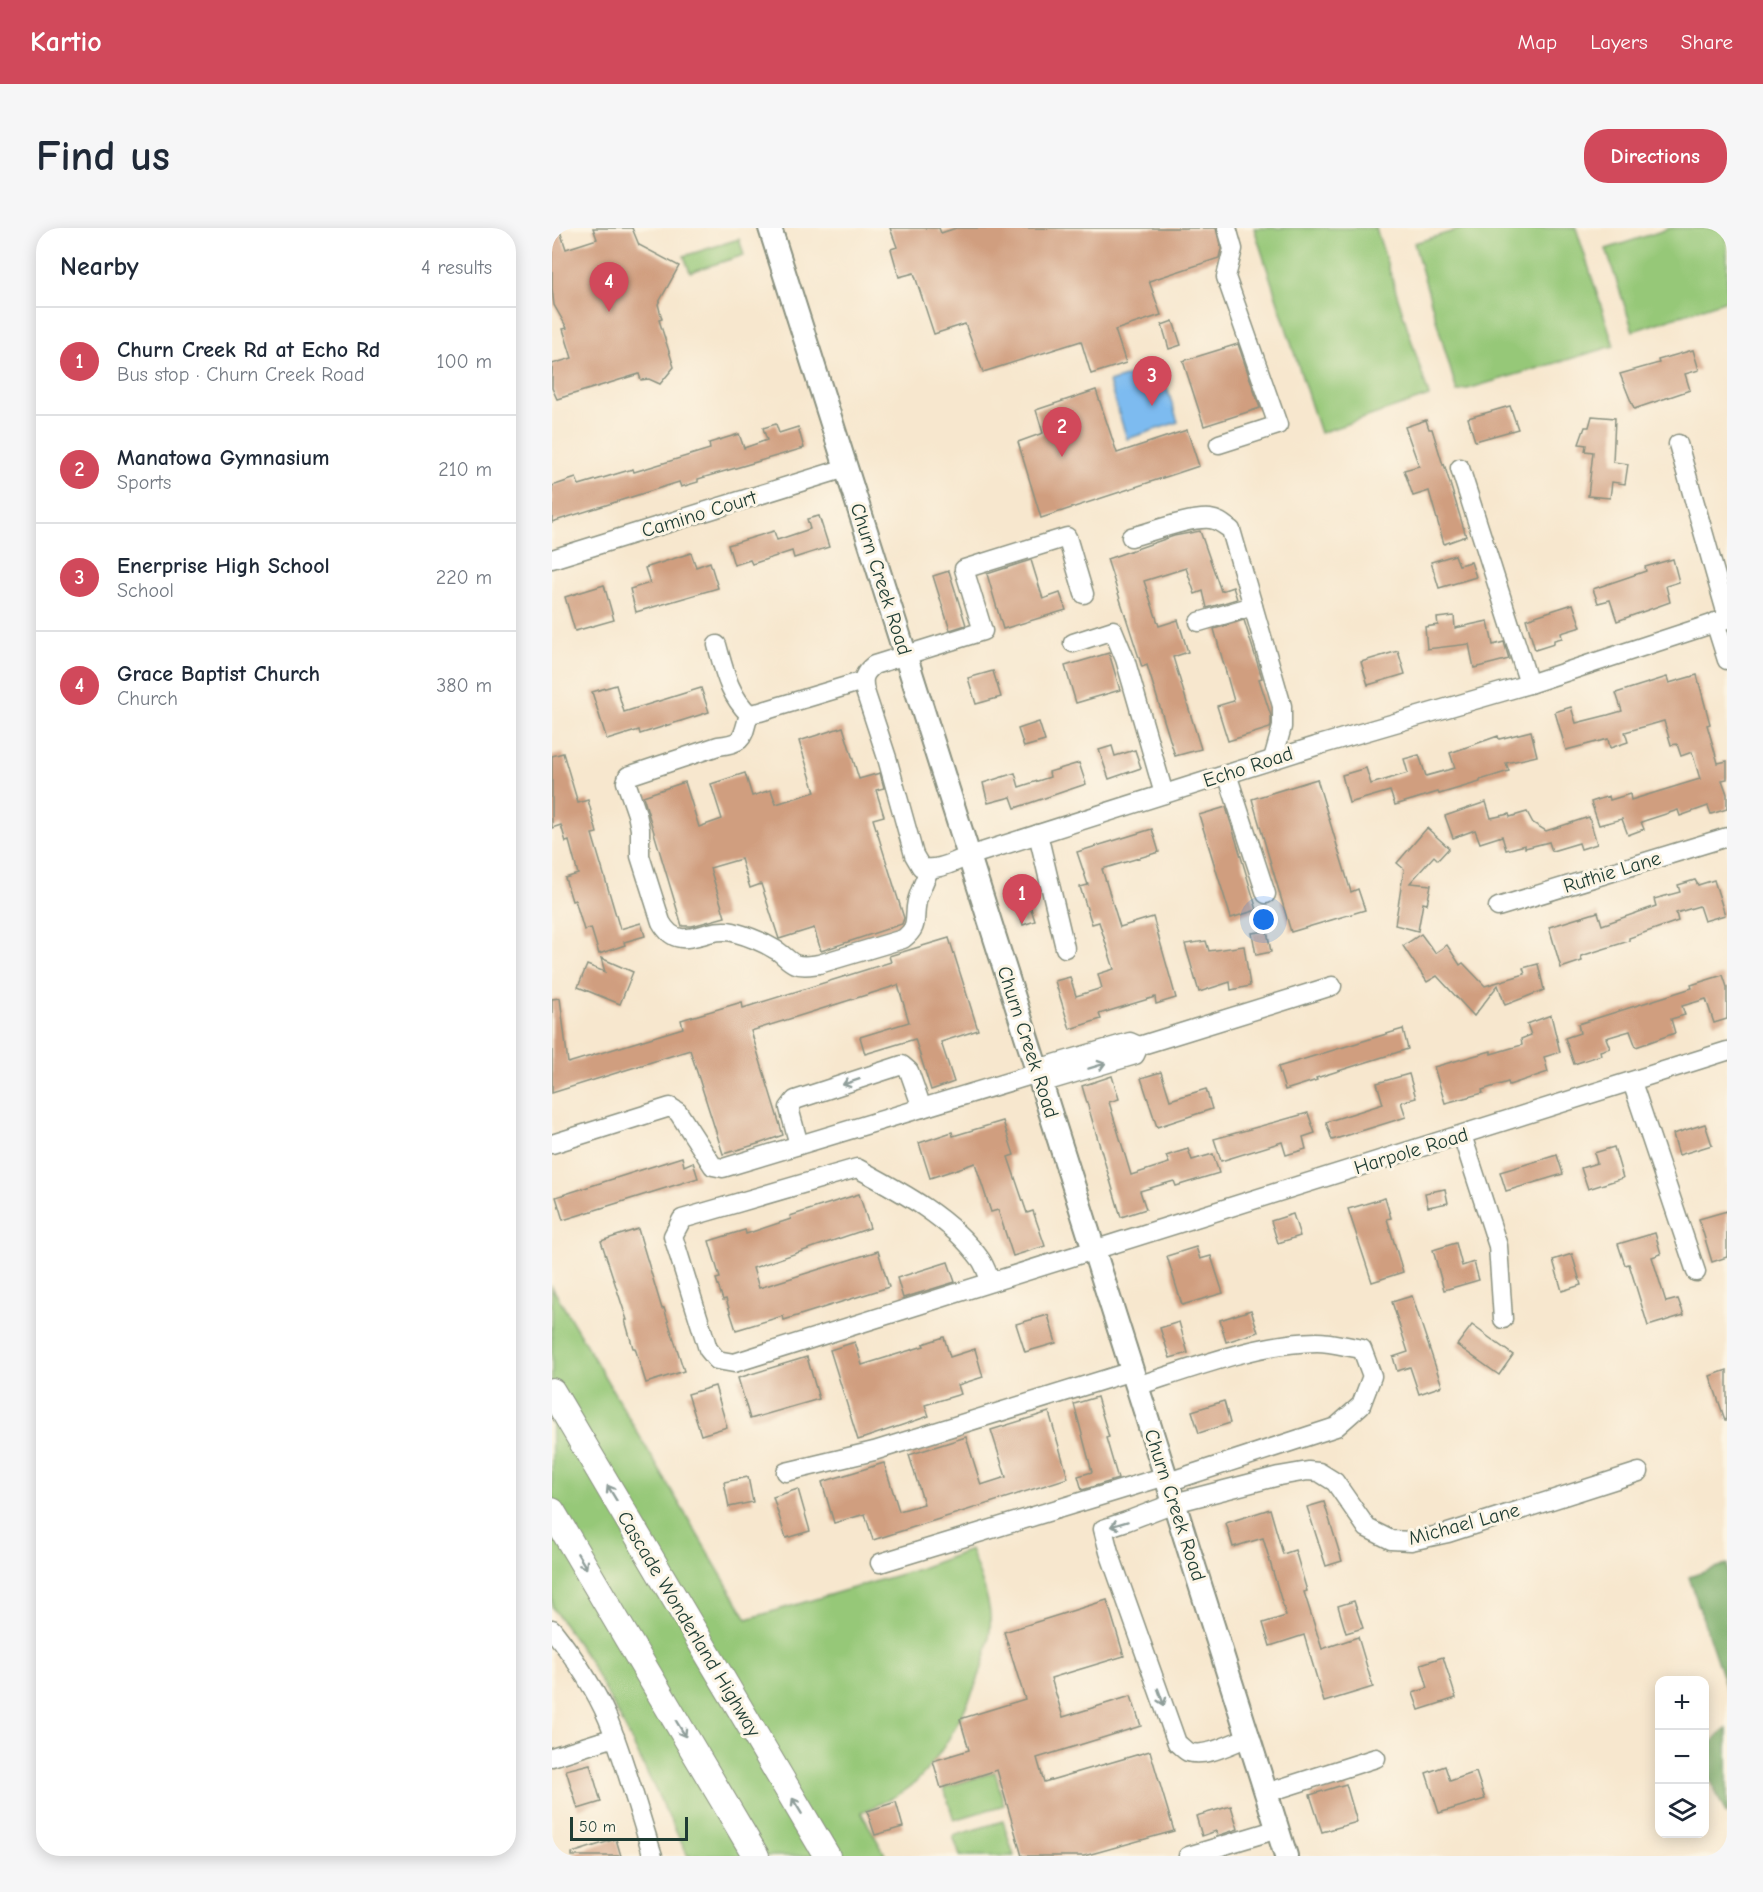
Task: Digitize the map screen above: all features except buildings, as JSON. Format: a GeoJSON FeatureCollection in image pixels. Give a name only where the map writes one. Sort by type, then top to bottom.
{"type":"FeatureCollection","features":[{"type":"Feature","properties":{"kind":"highway","name":"Cascade Wonderland Highway"},"geometry":{"type":"LineString","coordinates":[[552,1391],[827,1856]]}},
{"type":"Feature","properties":{"kind":"highway"},"geometry":{"type":"LineString","coordinates":[[552,1511],[756,1856]]}},
{"type":"Feature","properties":{"kind":"main road","name":"Churn Creek Road"},"geometry":{"type":"LineString","coordinates":[[770,228],[1287,1856]]}},
{"type":"Feature","properties":{"kind":"street"},"geometry":{"type":"LineString","coordinates":[[1219,444],[1278,425],[1226,277],[1233,249],[1227,228]]}},
{"type":"Feature","properties":{"kind":"street"},"geometry":{"type":"LineString","coordinates":[[1678,444],[1723,619],[1727,660]]}},
{"type":"Feature","properties":{"kind":"street","name":"Camino Court"},"geometry":{"type":"LineString","coordinates":[[552,559],[846,468]]}},
{"type":"Feature","properties":{"kind":"street"},"geometry":{"type":"LineString","coordinates":[[1460,468],[1529,684]]}},
{"type":"Feature","properties":{"kind":"street"},"geometry":{"type":"LineString","coordinates":[[1131,537],[1198,519],[1211,519],[1231,530],[1282,706],[1282,727],[1273,759]]}},
{"type":"Feature","properties":{"kind":"street"},"geometry":{"type":"LineString","coordinates":[[748,714],[742,737],[733,744],[718,746],[628,776],[626,782],[640,829],[640,856],[661,922],[667,931],[674,937],[685,939],[722,930],[733,932],[764,944],[794,963],[806,966],[903,939],[912,931],[916,921],[917,903],[929,870],[921,867],[914,855],[863,681],[865,673],[874,665],[983,631],[964,569],[1067,537],[1084,594]]}},
{"type":"Feature","properties":{"kind":"street"},"geometry":{"type":"LineString","coordinates":[[1200,622],[1253,606]]}},
{"type":"Feature","properties":{"kind":"street","name":"Echo Road"},"geometry":{"type":"LineString","coordinates":[[929,870],[1273,759],[1529,684],[1723,619]]}},
{"type":"Feature","properties":{"kind":"street"},"geometry":{"type":"LineString","coordinates":[[1073,643],[1113,630],[1125,659],[1164,794]]}},
{"type":"Feature","properties":{"kind":"street"},"geometry":{"type":"LineString","coordinates":[[717,645],[737,703],[748,714]]}},
{"type":"Feature","properties":{"kind":"street"},"geometry":{"type":"LineString","coordinates":[[748,714],[863,681]]}},
{"type":"Feature","properties":{"kind":"street"},"geometry":{"type":"LineString","coordinates":[[1227,774],[1266,894]]}},
{"type":"Feature","properties":{"kind":"street"},"geometry":{"type":"LineString","coordinates":[[1038,834],[1065,948]]}},
{"type":"Feature","properties":{"kind":"street","name":"Ruthie Lane"},"geometry":{"type":"LineString","coordinates":[[1498,907],[1727,837]]}},
{"type":"Feature","properties":{"kind":"street"},"geometry":{"type":"LineString","coordinates":[[552,1144],[670,1107],[678,1112],[713,1166],[723,1168],[922,1107],[1038,1075],[1135,1054],[1139,1046],[1332,986]]}},
{"type":"Feature","properties":{"kind":"street","name":"Harpole Road"},"geometry":{"type":"LineString","coordinates":[[990,1282],[982,1262],[956,1231],[897,1189],[857,1168],[682,1220],[674,1236],[708,1349],[717,1360],[734,1363],[1727,1052]]}},
{"type":"Feature","properties":{"kind":"street"},"geometry":{"type":"LineString","coordinates":[[799,1145],[789,1108],[791,1103],[902,1065],[909,1071],[922,1107]]}},
{"type":"Feature","properties":{"kind":"street"},"geometry":{"type":"LineString","coordinates":[[1632,1082],[1696,1272]]}},
{"type":"Feature","properties":{"kind":"street"},"geometry":{"type":"LineString","coordinates":[[1462,1136],[1498,1246],[1503,1319]]}},
{"type":"Feature","properties":{"kind":"street"},"geometry":{"type":"LineString","coordinates":[[786,1472],[1135,1378],[1206,1364],[1277,1346],[1318,1342],[1362,1349],[1372,1377],[1361,1405],[1336,1427],[1169,1487],[880,1563]]}},
{"type":"Feature","properties":{"kind":"street","name":"Michael Lane"},"geometry":{"type":"LineString","coordinates":[[1169,1487],[1297,1472],[1319,1472],[1335,1482],[1367,1528],[1391,1540],[1411,1541],[1448,1533],[1640,1472]]}},
{"type":"Feature","properties":{"kind":"street"},"geometry":{"type":"LineString","coordinates":[[1169,1487],[1127,1521],[1103,1529],[1109,1552],[1177,1743],[1186,1751],[1196,1753],[1249,1737]]}},
{"type":"Feature","properties":{"kind":"street"},"geometry":{"type":"LineString","coordinates":[[552,1629],[588,1680],[607,1718],[652,1856]]}},
{"type":"Feature","properties":{"kind":"street"},"geometry":{"type":"LineString","coordinates":[[552,1757],[615,1737]]}},
{"type":"Feature","properties":{"kind":"street"},"geometry":{"type":"LineString","coordinates":[[1266,1794],[1376,1758]]}},
{"type":"Feature","properties":{"kind":"street"},"geometry":{"type":"LineString","coordinates":[[1188,1856],[1278,1829]]}},
{"type":"Feature","properties":{"kind":"green space"},"geometry":{"type":"Polygon","coordinates":[[[1254,228],[1376,228],[1429,396],[1320,433],[1254,228]]]}},
{"type":"Feature","properties":{"kind":"green space"},"geometry":{"type":"Polygon","coordinates":[[[1464,228],[1576,228],[1614,346],[1457,392],[1414,243],[1464,228]]]}},
{"type":"Feature","properties":{"kind":"green space"},"geometry":{"type":"Polygon","coordinates":[[[1671,228],[1727,228],[1727,300],[1633,331],[1606,249],[1671,228]]]}},
{"type":"Feature","properties":{"kind":"green space"},"geometry":{"type":"Polygon","coordinates":[[[739,239],[744,255],[690,272],[684,256],[739,239]]]}},
{"type":"Feature","properties":{"kind":"green space"},"geometry":{"type":"Polygon","coordinates":[[[552,1287],[747,1619],[918,1569],[970,1550],[985,1589],[989,1609],[990,1630],[987,1648],[973,1692],[937,1757],[910,1787],[893,1798],[861,1812],[886,1856],[688,1856],[620,1718],[589,1661],[552,1607],[552,1287]]]}},
{"type":"Feature","properties":{"kind":"green space"},"geometry":{"type":"Polygon","coordinates":[[[1727,1564],[1727,1691],[1689,1577],[1727,1564]]]}},
{"type":"Feature","properties":{"kind":"green space"},"geometry":{"type":"Polygon","coordinates":[[[1727,1728],[1727,1814],[1709,1778],[1709,1744],[1727,1728]]]}},
{"type":"Feature","properties":{"kind":"green space"},"geometry":{"type":"Polygon","coordinates":[[[995,1772],[1004,1805],[954,1820],[944,1788],[995,1772]]]}},
{"type":"Feature","properties":{"kind":"green space"},"geometry":{"type":"Polygon","coordinates":[[[1003,1821],[1014,1856],[960,1856],[953,1836],[1003,1821]]]}},
{"type":"Feature","properties":{"kind":"water"},"geometry":{"type":"Polygon","coordinates":[[[1160,366],[1178,422],[1127,439],[1109,382],[1160,366]]]}},
{"type":"Feature","properties":{"kind":"place","name":"Grace Baptist Church"},"geometry":{"type":"Point","coordinates":[609,312]}},
{"type":"Feature","properties":{"kind":"place","name":"Enerprise High School"},"geometry":{"type":"Point","coordinates":[1152,406]}},
{"type":"Feature","properties":{"kind":"place","name":"Manatowa Gymnasium"},"geometry":{"type":"Point","coordinates":[1062,457]}},
{"type":"Feature","properties":{"kind":"place","name":"Churn Creek Rd at Echo Rd"},"geometry":{"type":"Point","coordinates":[1022,924]}}]}
